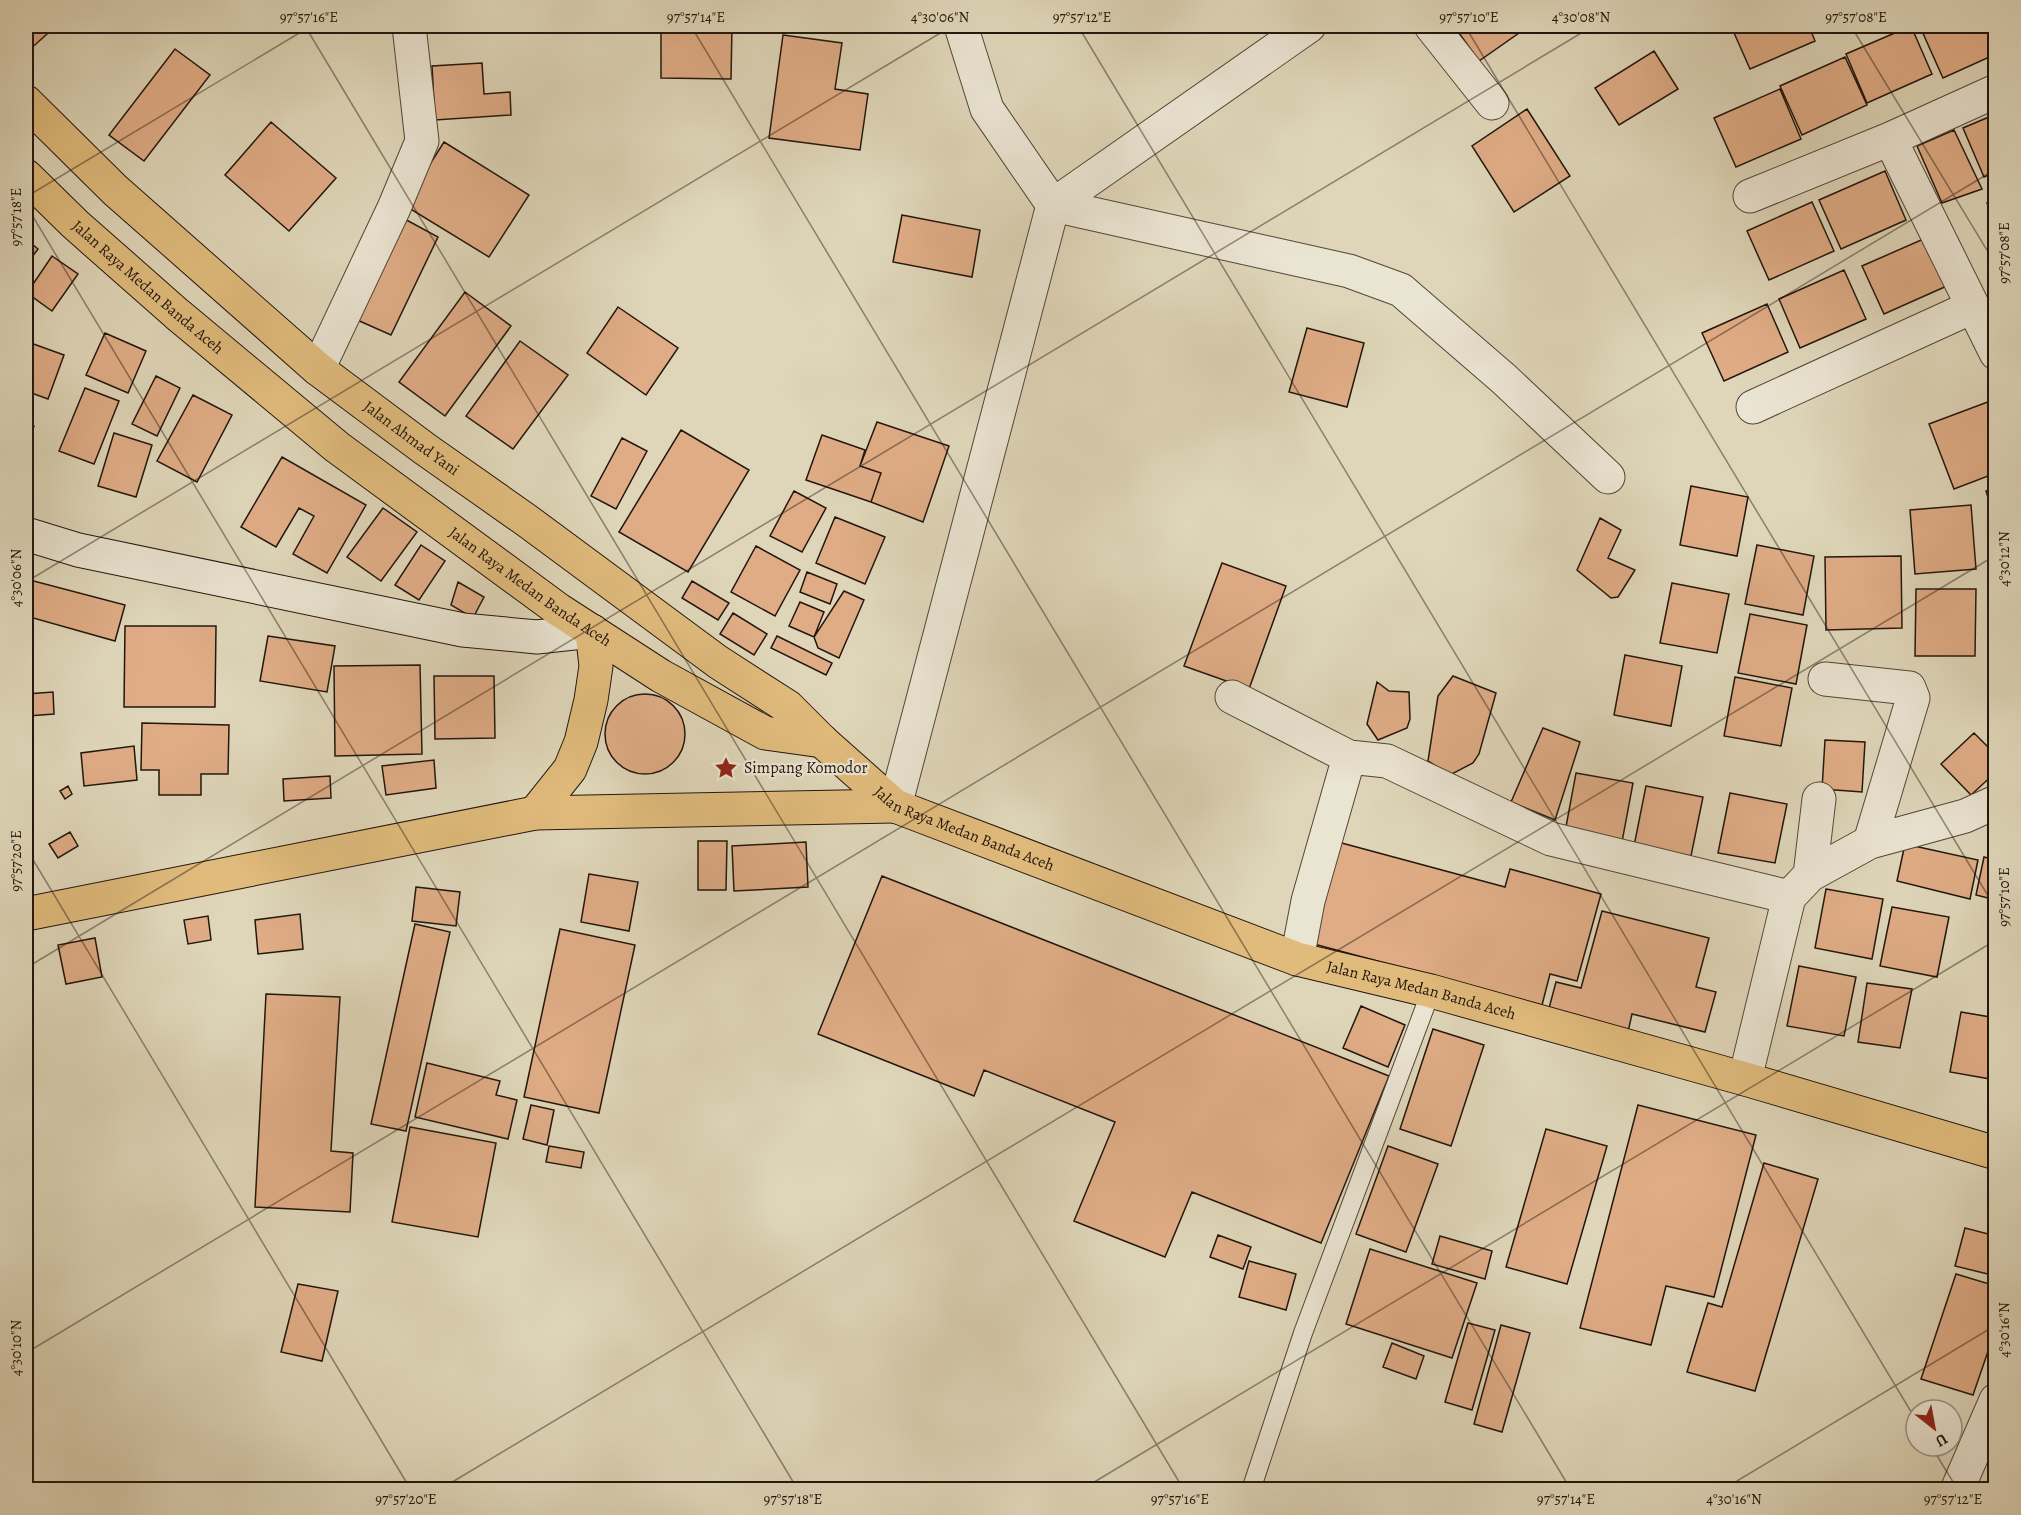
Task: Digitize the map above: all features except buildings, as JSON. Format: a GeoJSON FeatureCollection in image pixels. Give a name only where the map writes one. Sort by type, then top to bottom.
{"type":"FeatureCollection","features":[{"type":"Feature","properties":{"kind":"main road","name":"Jalan Ahmad Yani"},"geometry":{"type":"LineString","coordinates":[[26,102],[115,190],[318,369],[718,662],[788,707],[822,741]]}},
{"type":"Feature","properties":{"kind":"main road","name":"Jalan Raya Medan Banda Aceh"},"geometry":{"type":"LineString","coordinates":[[26,176],[75,224],[177,314],[337,447],[558,610],[661,676],[765,733],[822,741],[895,806],[1297,959],[1431,991],[1745,1079],[1995,1153]]}},
{"type":"Feature","properties":{"kind":"main road"},"geometry":{"type":"LineString","coordinates":[[535,813],[570,769],[581,742],[596,666],[592,632]]}},
{"type":"Feature","properties":{"kind":"main road"},"geometry":{"type":"LineString","coordinates":[[26,914],[535,813],[895,806]]}},
{"type":"Feature","properties":{"kind":"street"},"geometry":{"type":"LineString","coordinates":[[318,369],[394,208],[422,141],[409,26]]}},
{"type":"Feature","properties":{"kind":"street"},"geometry":{"type":"LineString","coordinates":[[961,26],[987,109],[1053,205],[1349,271],[1401,290],[1504,379],[1608,477]]}},
{"type":"Feature","properties":{"kind":"street"},"geometry":{"type":"LineString","coordinates":[[895,806],[1053,205],[1310,26]]}},
{"type":"Feature","properties":{"kind":"street"},"geometry":{"type":"LineString","coordinates":[[1431,26],[1492,103]]}},
{"type":"Feature","properties":{"kind":"street"},"geometry":{"type":"LineString","coordinates":[[1750,196],[1890,139],[1995,91]]}},
{"type":"Feature","properties":{"kind":"street"},"geometry":{"type":"LineString","coordinates":[[1890,139],[1995,353]]}},
{"type":"Feature","properties":{"kind":"street"},"geometry":{"type":"LineString","coordinates":[[1753,407],[1972,306]]}},
{"type":"Feature","properties":{"kind":"street"},"geometry":{"type":"LineString","coordinates":[[26,534],[78,550],[463,630],[537,637],[592,632]]}},
{"type":"Feature","properties":{"kind":"street"},"geometry":{"type":"LineString","coordinates":[[1825,679],[1909,688],[1913,698],[1870,842]]}},
{"type":"Feature","properties":{"kind":"street"},"geometry":{"type":"LineString","coordinates":[[1232,697],[1349,757],[1387,761],[1551,839],[1799,886],[1870,842],[1980,820],[1995,802]]}},
{"type":"Feature","properties":{"kind":"street"},"geometry":{"type":"LineString","coordinates":[[1297,959],[1308,901],[1349,757]]}},
{"type":"Feature","properties":{"kind":"street"},"geometry":{"type":"LineString","coordinates":[[1745,1079],[1799,886],[1819,799]]}},
{"type":"Feature","properties":{"kind":"street"},"geometry":{"type":"LineString","coordinates":[[1957,1490],[1995,1400]]}},
{"type":"Feature","properties":{"kind":"lane"},"geometry":{"type":"LineString","coordinates":[[1251,1490],[1303,1333],[1431,991]]}},
{"type":"Feature","properties":{"kind":"place","name":"Simpang Komodor"},"geometry":{"type":"Point","coordinates":[726,768]}}]}
